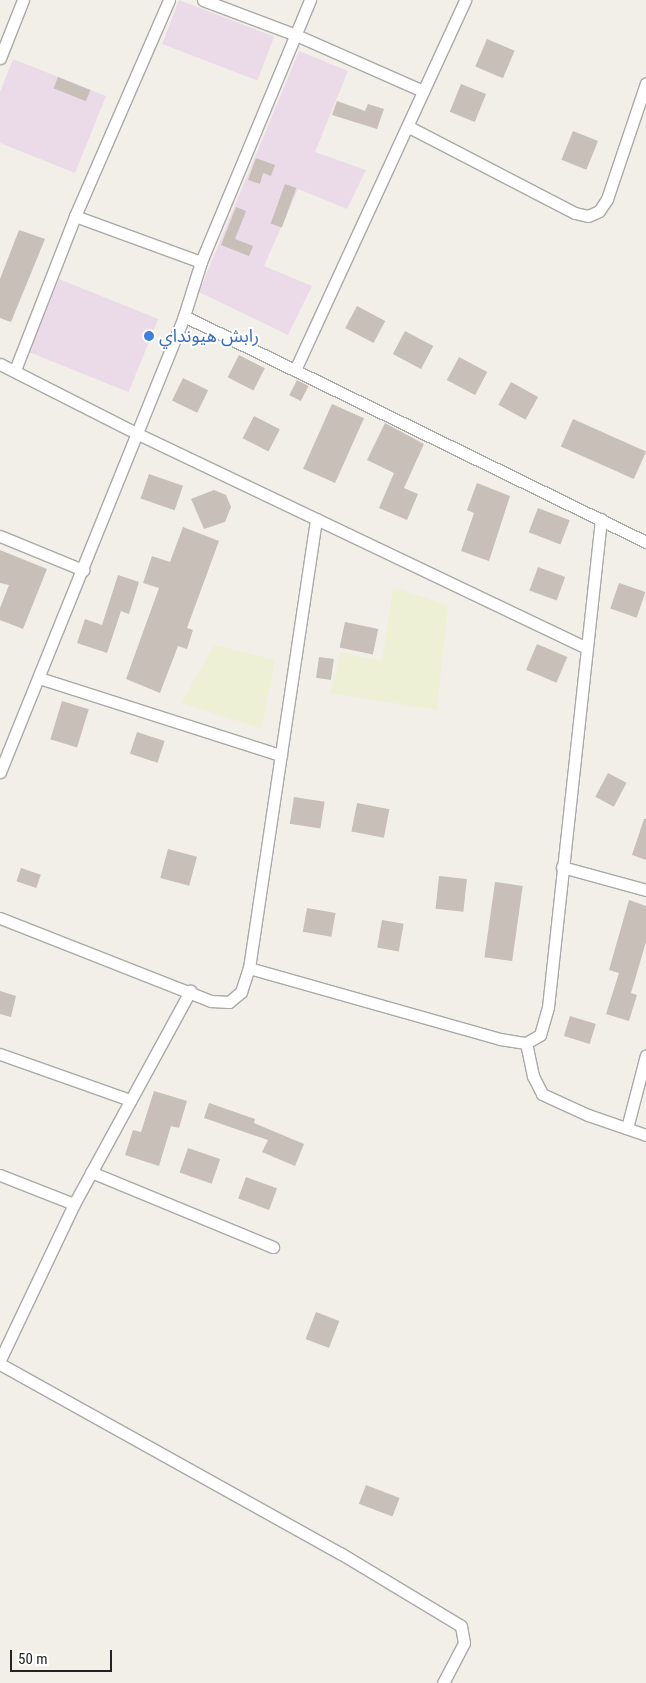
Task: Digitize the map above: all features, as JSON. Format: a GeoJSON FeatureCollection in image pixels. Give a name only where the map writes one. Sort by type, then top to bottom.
{"type":"FeatureCollection","features":[{"type":"Feature","properties":{"kind":"street"},"geometry":{"type":"LineString","coordinates":[[0,58],[23,0]]}},
{"type":"Feature","properties":{"kind":"street"},"geometry":{"type":"LineString","coordinates":[[15,370],[75,216],[169,0]]}},
{"type":"Feature","properties":{"kind":"street"},"geometry":{"type":"LineString","coordinates":[[203,0],[296,35],[423,90]]}},
{"type":"Feature","properties":{"kind":"street"},"geometry":{"type":"LineString","coordinates":[[0,772],[138,434],[184,316],[201,262],[310,0]]}},
{"type":"Feature","properties":{"kind":"street"},"geometry":{"type":"LineString","coordinates":[[295,370],[409,127],[423,90],[465,0]]}},
{"type":"Feature","properties":{"kind":"street"},"geometry":{"type":"LineString","coordinates":[[409,127],[575,213],[588,216],[599,211],[607,199],[646,83]]}},
{"type":"Feature","properties":{"kind":"street"},"geometry":{"type":"LineString","coordinates":[[75,216],[201,262]]}},
{"type":"Feature","properties":{"kind":"street"},"geometry":{"type":"LineString","coordinates":[[184,316],[646,542]]}},
{"type":"Feature","properties":{"kind":"street"},"geometry":{"type":"LineString","coordinates":[[0,364],[138,434],[584,647]]}},
{"type":"Feature","properties":{"kind":"street"},"geometry":{"type":"LineString","coordinates":[[0,918],[190,991],[211,1001],[229,1002],[241,992],[248,968],[316,519]]}},
{"type":"Feature","properties":{"kind":"street"},"geometry":{"type":"LineString","coordinates":[[248,968],[500,1039],[526,1043],[540,1034],[548,1007],[584,647],[601,519]]}},
{"type":"Feature","properties":{"kind":"street"},"geometry":{"type":"LineString","coordinates":[[0,536],[83,570]]}},
{"type":"Feature","properties":{"kind":"street"},"geometry":{"type":"LineString","coordinates":[[39,678],[280,755]]}},
{"type":"Feature","properties":{"kind":"street"},"geometry":{"type":"LineString","coordinates":[[562,867],[646,890]]}},
{"type":"Feature","properties":{"kind":"street"},"geometry":{"type":"LineString","coordinates":[[0,1360],[74,1204],[190,991]]}},
{"type":"Feature","properties":{"kind":"street"},"geometry":{"type":"LineString","coordinates":[[526,1043],[533,1076],[542,1094],[646,1135]]}},
{"type":"Feature","properties":{"kind":"street"},"geometry":{"type":"LineString","coordinates":[[0,1054],[130,1100]]}},
{"type":"Feature","properties":{"kind":"street"},"geometry":{"type":"LineString","coordinates":[[627,1128],[646,1055]]}},
{"type":"Feature","properties":{"kind":"street"},"geometry":{"type":"LineString","coordinates":[[91,1172],[273,1247]]}},
{"type":"Feature","properties":{"kind":"street"},"geometry":{"type":"LineString","coordinates":[[0,1175],[74,1204]]}},
{"type":"Feature","properties":{"kind":"street"},"geometry":{"type":"LineString","coordinates":[[0,1364],[340,1553],[461,1626],[464,1643],[443,1683]]}},
{"type":"Feature","properties":{"kind":"shaded area"},"geometry":{"type":"Polygon","coordinates":[[[179,0],[274,37],[257,80],[162,44],[179,0]]]}},
{"type":"Feature","properties":{"kind":"shaded area"},"geometry":{"type":"Polygon","coordinates":[[[299,51],[348,71],[315,152],[366,170],[347,209],[298,189],[264,266],[312,286],[288,335],[199,292],[299,51]]]}},
{"type":"Feature","properties":{"kind":"shaded area"},"geometry":{"type":"Polygon","coordinates":[[[13,59],[106,96],[75,173],[0,143],[0,92],[13,59]]]}},
{"type":"Feature","properties":{"kind":"shaded area"},"geometry":{"type":"Polygon","coordinates":[[[59,279],[158,319],[129,392],[29,352],[59,279]]]}},
{"type":"Feature","properties":{"kind":"green space"},"geometry":{"type":"Polygon","coordinates":[[[393,587],[448,605],[437,710],[330,693],[341,652],[382,661],[393,587]]]}},
{"type":"Feature","properties":{"kind":"green space"},"geometry":{"type":"Polygon","coordinates":[[[214,645],[275,660],[262,729],[181,703],[214,645]]]}},
{"type":"Feature","properties":{"kind":"building"},"geometry":{"type":"Polygon","coordinates":[[[487,39],[515,51],[503,78],[475,67],[487,39]]]}},
{"type":"Feature","properties":{"kind":"building"},"geometry":{"type":"Polygon","coordinates":[[[58,77],[90,90],[86,101],[54,88],[58,77]]]}},
{"type":"Feature","properties":{"kind":"building"},"geometry":{"type":"Polygon","coordinates":[[[461,84],[486,94],[475,122],[450,112],[461,84]]]}},
{"type":"Feature","properties":{"kind":"building"},"geometry":{"type":"Polygon","coordinates":[[[337,101],[365,111],[368,104],[384,109],[377,129],[332,115],[337,101]]]}},
{"type":"Feature","properties":{"kind":"building"},"geometry":{"type":"Polygon","coordinates":[[[573,131],[598,141],[586,170],[561,160],[573,131]]]}},
{"type":"Feature","properties":{"kind":"building"},"geometry":{"type":"Polygon","coordinates":[[[256,158],[275,165],[271,176],[263,173],[260,184],[248,180],[256,158]]]}},
{"type":"Feature","properties":{"kind":"building"},"geometry":{"type":"Polygon","coordinates":[[[285,184],[296,188],[282,228],[271,223],[285,184]]]}},
{"type":"Feature","properties":{"kind":"building"},"geometry":{"type":"Polygon","coordinates":[[[236,207],[246,211],[235,239],[253,246],[249,256],[221,245],[236,207]]]}},
{"type":"Feature","properties":{"kind":"building"},"geometry":{"type":"Polygon","coordinates":[[[19,230],[45,239],[11,322],[0,318],[0,279],[19,230]]]}},
{"type":"Feature","properties":{"kind":"building"},"geometry":{"type":"Polygon","coordinates":[[[357,306],[385,321],[374,343],[345,328],[357,306]]]}},
{"type":"Feature","properties":{"kind":"building"},"geometry":{"type":"Polygon","coordinates":[[[405,331],[433,346],[421,369],[393,354],[405,331]]]}},
{"type":"Feature","properties":{"kind":"building"},"geometry":{"type":"Polygon","coordinates":[[[239,355],[265,368],[253,390],[228,377],[239,355]]]}},
{"type":"Feature","properties":{"kind":"building"},"geometry":{"type":"Polygon","coordinates":[[[459,357],[487,372],[475,395],[447,380],[459,357]]]}},
{"type":"Feature","properties":{"kind":"building"},"geometry":{"type":"Polygon","coordinates":[[[183,378],[208,390],[197,413],[172,400],[183,378]]]}},
{"type":"Feature","properties":{"kind":"building"},"geometry":{"type":"Polygon","coordinates":[[[297,380],[309,386],[301,401],[289,395],[297,380]]]}},
{"type":"Feature","properties":{"kind":"building"},"geometry":{"type":"Polygon","coordinates":[[[511,382],[538,397],[526,420],[498,405],[511,382]]]}},
{"type":"Feature","properties":{"kind":"building"},"geometry":{"type":"Polygon","coordinates":[[[332,404],[364,418],[335,483],[303,469],[332,404]]]}},
{"type":"Feature","properties":{"kind":"building"},"geometry":{"type":"Polygon","coordinates":[[[254,416],[280,429],[268,451],[243,438],[254,416]]]}},
{"type":"Feature","properties":{"kind":"building"},"geometry":{"type":"Polygon","coordinates":[[[573,419],[646,452],[634,479],[561,446],[573,419]]]}},
{"type":"Feature","properties":{"kind":"building"},"geometry":{"type":"Polygon","coordinates":[[[385,423],[424,444],[404,488],[418,494],[407,520],[379,508],[394,473],[367,460],[385,423]]]}},
{"type":"Feature","properties":{"kind":"building"},"geometry":{"type":"Polygon","coordinates":[[[149,474],[183,486],[175,510],[141,499],[149,474]]]}},
{"type":"Feature","properties":{"kind":"building"},"geometry":{"type":"Polygon","coordinates":[[[477,483],[510,496],[489,561],[461,551],[474,513],[467,510],[477,483]]]}},
{"type":"Feature","properties":{"kind":"building"},"geometry":{"type":"Polygon","coordinates":[[[214,490],[226,495],[231,507],[225,522],[204,529],[191,499],[214,490]]]}},
{"type":"Feature","properties":{"kind":"building"},"geometry":{"type":"Polygon","coordinates":[[[538,508],[570,520],[560,544],[529,532],[538,508]]]}},
{"type":"Feature","properties":{"kind":"building"},"geometry":{"type":"Polygon","coordinates":[[[183,527],[219,541],[187,628],[193,630],[187,649],[178,646],[160,693],[126,679],[159,588],[143,583],[152,556],[170,562],[183,527]]]}},
{"type":"Feature","properties":{"kind":"building"},"geometry":{"type":"Polygon","coordinates":[[[0,550],[47,569],[23,629],[0,620],[0,608],[9,585],[0,583],[0,550]]]}},
{"type":"Feature","properties":{"kind":"building"},"geometry":{"type":"Polygon","coordinates":[[[538,567],[565,577],[557,600],[529,590],[538,567]]]}},
{"type":"Feature","properties":{"kind":"building"},"geometry":{"type":"Polygon","coordinates":[[[118,575],[139,582],[129,614],[121,611],[107,653],[77,643],[85,619],[102,625],[118,575]]]}},
{"type":"Feature","properties":{"kind":"building"},"geometry":{"type":"Polygon","coordinates":[[[619,583],[645,592],[637,618],[610,609],[619,583]]]}},
{"type":"Feature","properties":{"kind":"building"},"geometry":{"type":"Polygon","coordinates":[[[345,622],[378,629],[373,655],[340,647],[345,622]]]}},
{"type":"Feature","properties":{"kind":"building"},"geometry":{"type":"Polygon","coordinates":[[[537,644],[567,657],[556,683],[526,670],[537,644]]]}},
{"type":"Feature","properties":{"kind":"building"},"geometry":{"type":"Polygon","coordinates":[[[319,657],[334,659],[331,680],[316,678],[319,657]]]}},
{"type":"Feature","properties":{"kind":"building"},"geometry":{"type":"Polygon","coordinates":[[[62,701],[89,709],[77,747],[50,739],[62,701]]]}},
{"type":"Feature","properties":{"kind":"building"},"geometry":{"type":"Polygon","coordinates":[[[137,732],[165,741],[157,763],[130,754],[137,732]]]}},
{"type":"Feature","properties":{"kind":"building"},"geometry":{"type":"Polygon","coordinates":[[[608,773],[627,783],[614,807],[595,797],[608,773]]]}},
{"type":"Feature","properties":{"kind":"building"},"geometry":{"type":"Polygon","coordinates":[[[294,797],[325,802],[320,829],[290,824],[294,797]]]}},
{"type":"Feature","properties":{"kind":"building"},"geometry":{"type":"Polygon","coordinates":[[[357,803],[389,809],[384,838],[351,831],[357,803]]]}},
{"type":"Feature","properties":{"kind":"building"},"geometry":{"type":"Polygon","coordinates":[[[644,819],[646,819],[646,860],[632,855],[644,819]]]}},
{"type":"Feature","properties":{"kind":"building"},"geometry":{"type":"Polygon","coordinates":[[[168,849],[197,857],[189,886],[160,878],[168,849]]]}},
{"type":"Feature","properties":{"kind":"building"},"geometry":{"type":"Polygon","coordinates":[[[21,868],[41,875],[36,888],[16,881],[21,868]]]}},
{"type":"Feature","properties":{"kind":"building"},"geometry":{"type":"Polygon","coordinates":[[[439,876],[467,879],[463,912],[436,909],[439,876]]]}},
{"type":"Feature","properties":{"kind":"building"},"geometry":{"type":"Polygon","coordinates":[[[495,882],[523,886],[512,961],[484,957],[495,882]]]}},
{"type":"Feature","properties":{"kind":"building"},"geometry":{"type":"Polygon","coordinates":[[[629,900],[646,906],[646,942],[631,993],[637,995],[629,1021],[606,1014],[619,973],[609,970],[629,900]]]}},
{"type":"Feature","properties":{"kind":"building"},"geometry":{"type":"Polygon","coordinates":[[[307,908],[336,913],[331,937],[303,932],[307,908]]]}},
{"type":"Feature","properties":{"kind":"building"},"geometry":{"type":"Polygon","coordinates":[[[382,920],[404,924],[399,951],[377,948],[382,920]]]}},
{"type":"Feature","properties":{"kind":"building"},"geometry":{"type":"Polygon","coordinates":[[[0,991],[16,996],[11,1017],[0,1014],[0,991]]]}},
{"type":"Feature","properties":{"kind":"building"},"geometry":{"type":"Polygon","coordinates":[[[570,1016],[596,1024],[590,1044],[564,1036],[570,1016]]]}},
{"type":"Feature","properties":{"kind":"building"},"geometry":{"type":"Polygon","coordinates":[[[154,1091],[187,1101],[179,1128],[171,1126],[159,1166],[125,1155],[133,1130],[141,1132],[154,1091]]]}},
{"type":"Feature","properties":{"kind":"building"},"geometry":{"type":"Polygon","coordinates":[[[209,1103],[255,1119],[254,1123],[304,1144],[295,1166],[262,1152],[268,1140],[204,1118],[209,1103]]]}},
{"type":"Feature","properties":{"kind":"building"},"geometry":{"type":"Polygon","coordinates":[[[188,1148],[220,1159],[212,1184],[180,1173],[188,1148]]]}},
{"type":"Feature","properties":{"kind":"building"},"geometry":{"type":"Polygon","coordinates":[[[246,1177],[277,1188],[269,1210],[238,1199],[246,1177]]]}},
{"type":"Feature","properties":{"kind":"building"},"geometry":{"type":"Polygon","coordinates":[[[316,1312],[339,1321],[329,1348],[306,1339],[316,1312]]]}},
{"type":"Feature","properties":{"kind":"building"},"geometry":{"type":"Polygon","coordinates":[[[366,1485],[400,1498],[392,1517],[359,1504],[366,1485]]]}},
{"type":"Feature","properties":{"kind":"place","name":"رابش هيونداي"},"geometry":{"type":"Point","coordinates":[149,336]}}]}
